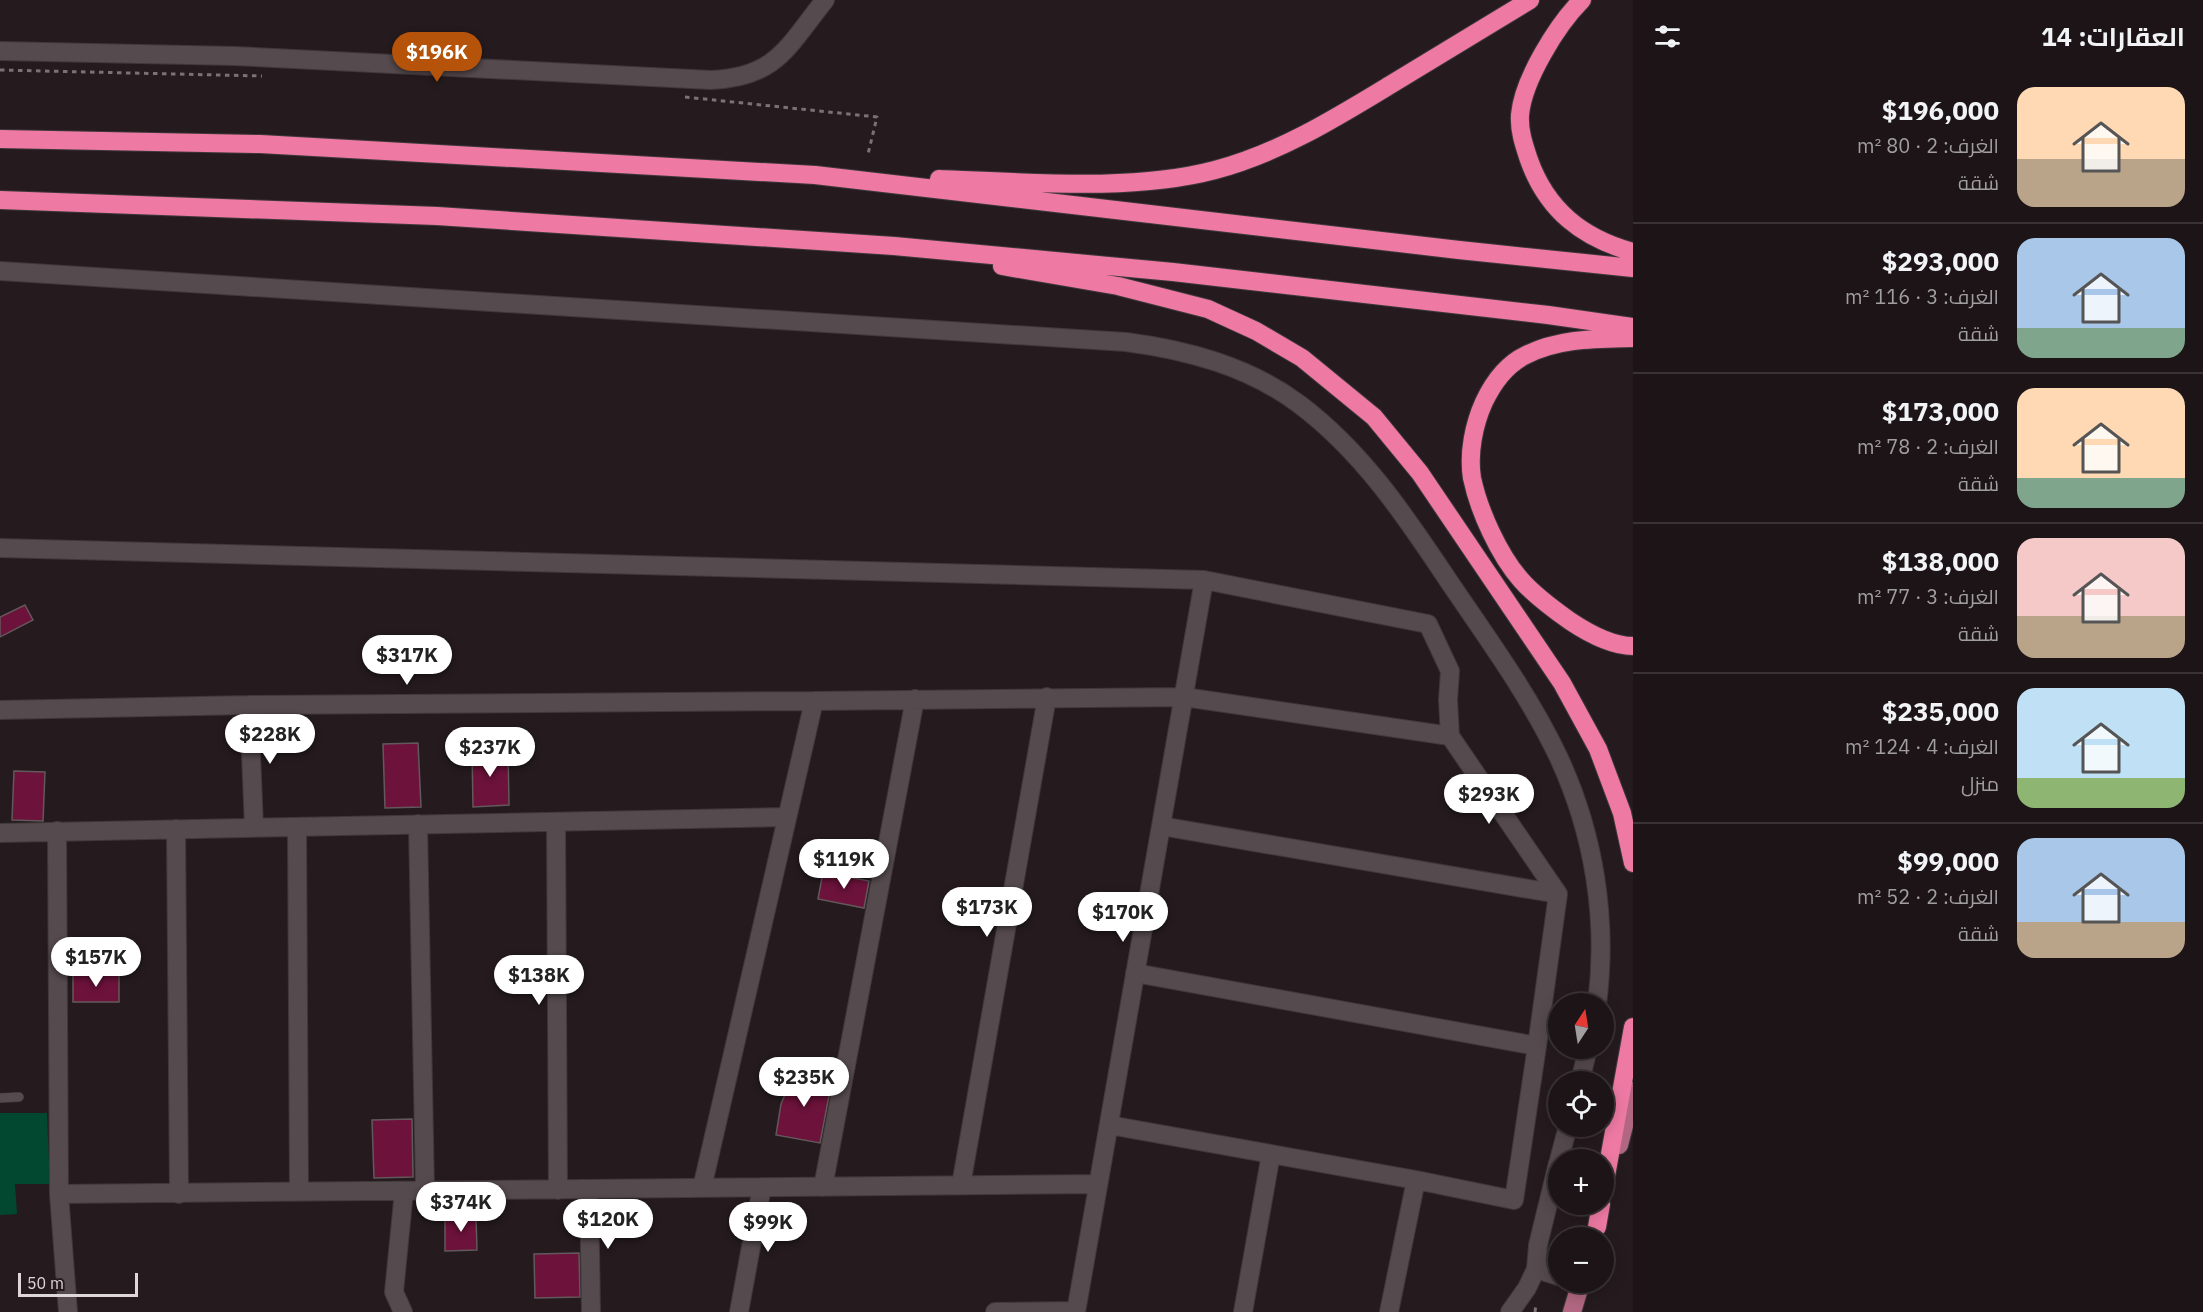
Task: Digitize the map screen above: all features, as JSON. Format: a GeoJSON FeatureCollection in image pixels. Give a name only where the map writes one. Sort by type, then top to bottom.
{"type":"FeatureCollection","features":[{"type":"Feature","properties":{"kind":"highway"},"geometry":{"type":"LineString","coordinates":[[0,139],[260,144],[815,175],[1059,183],[1156,181],[1213,171],[1258,157],[1315,131],[1530,0]]}},
{"type":"Feature","properties":{"kind":"highway"},"geometry":{"type":"LineString","coordinates":[[1582,0],[1554,35],[1528,83],[1520,115],[1522,140],[1534,173],[1548,199],[1565,218],[1613,247],[1633,252]]}},
{"type":"Feature","properties":{"kind":"highway"},"geometry":{"type":"LineString","coordinates":[[815,175],[1447,249],[1633,268]]}},
{"type":"Feature","properties":{"kind":"highway"},"geometry":{"type":"LineString","coordinates":[[0,200],[437,216],[894,246],[1173,272],[1548,315],[1633,327]]}},
{"type":"Feature","properties":{"kind":"highway"},"geometry":{"type":"LineString","coordinates":[[894,246],[1118,286],[1208,309],[1256,331],[1302,358],[1342,389],[1374,417],[1420,473],[1562,683],[1598,749],[1622,813],[1633,863]]}},
{"type":"Feature","properties":{"kind":"highway"},"geometry":{"type":"LineString","coordinates":[[1633,338],[1586,339],[1554,344],[1524,356],[1504,370],[1489,392],[1479,413],[1473,435],[1472,477],[1497,545],[1521,580],[1553,609],[1583,630],[1622,646],[1633,646]]}},
{"type":"Feature","properties":{"kind":"highway"},"geometry":{"type":"LineString","coordinates":[[1611,1149],[1633,1027]]}},
{"type":"Feature","properties":{"kind":"main road"},"geometry":{"type":"LineString","coordinates":[[1614,1160],[1633,1091]]}},
{"type":"Feature","properties":{"kind":"main road"},"geometry":{"type":"LineString","coordinates":[[1572,1312],[1578,1293]]}},
{"type":"Feature","properties":{"kind":"street"},"geometry":{"type":"LineString","coordinates":[[0,51],[246,56],[711,80],[733,79],[752,74],[777,60],[825,0]]}},
{"type":"Feature","properties":{"kind":"street"},"geometry":{"type":"LineString","coordinates":[[0,271],[1126,342],[1192,353],[1245,373],[1298,403],[1345,443],[1386,489],[1524,695],[1544,729],[1558,756],[1577,805],[1595,870],[1600,925],[1599,993]]}},
{"type":"Feature","properties":{"kind":"street"},"geometry":{"type":"LineString","coordinates":[[0,549],[1204,580],[1428,624],[1450,671],[1449,736],[1558,894],[1515,1200],[1109,1125]]}},
{"type":"Feature","properties":{"kind":"street"},"geometry":{"type":"LineString","coordinates":[[995,1312],[1076,1311],[1204,580]]}},
{"type":"Feature","properties":{"kind":"street"},"geometry":{"type":"LineString","coordinates":[[961,1185],[1047,697]]}},
{"type":"Feature","properties":{"kind":"street"},"geometry":{"type":"LineString","coordinates":[[0,710],[249,705],[1184,697],[1449,736]]}},
{"type":"Feature","properties":{"kind":"street"},"geometry":{"type":"LineString","coordinates":[[823,1187],[915,699]]}},
{"type":"Feature","properties":{"kind":"street"},"geometry":{"type":"LineString","coordinates":[[702,1188],[814,701]]}},
{"type":"Feature","properties":{"kind":"street"},"geometry":{"type":"LineString","coordinates":[[249,705],[254,827]]}},
{"type":"Feature","properties":{"kind":"street"},"geometry":{"type":"LineString","coordinates":[[0,833],[787,817]]}},
{"type":"Feature","properties":{"kind":"street"},"geometry":{"type":"LineString","coordinates":[[556,822],[558,1190]]}},
{"type":"Feature","properties":{"kind":"street"},"geometry":{"type":"LineString","coordinates":[[418,824],[425,1191]]}},
{"type":"Feature","properties":{"kind":"street"},"geometry":{"type":"LineString","coordinates":[[297,826],[299,1192]]}},
{"type":"Feature","properties":{"kind":"street"},"geometry":{"type":"LineString","coordinates":[[1161,826],[1558,894]]}},
{"type":"Feature","properties":{"kind":"street"},"geometry":{"type":"LineString","coordinates":[[176,829],[179,1194]]}},
{"type":"Feature","properties":{"kind":"street"},"geometry":{"type":"LineString","coordinates":[[57,831],[59,1194],[68,1312]]}},
{"type":"Feature","properties":{"kind":"street"},"geometry":{"type":"LineString","coordinates":[[1136,973],[1537,1046]]}},
{"type":"Feature","properties":{"kind":"street"},"geometry":{"type":"LineString","coordinates":[[1243,1312],[1271,1154]]}},
{"type":"Feature","properties":{"kind":"street"},"geometry":{"type":"LineString","coordinates":[[1389,1312],[1416,1180]]}},
{"type":"Feature","properties":{"kind":"street"},"geometry":{"type":"LineString","coordinates":[[59,1194],[1098,1184]]}},
{"type":"Feature","properties":{"kind":"street"},"geometry":{"type":"LineString","coordinates":[[739,1312],[762,1187]]}},
{"type":"Feature","properties":{"kind":"street"},"geometry":{"type":"LineString","coordinates":[[589,1189],[591,1312]]}},
{"type":"Feature","properties":{"kind":"street"},"geometry":{"type":"LineString","coordinates":[[403,1312],[394,1292],[404,1191]]}},
{"type":"Feature","properties":{"kind":"street"},"geometry":{"type":"LineString","coordinates":[[1510,1312],[1527,1288],[1536,1269],[1538,1245],[1548,1205]]}},
{"type":"Feature","properties":{"kind":"street"},"geometry":{"type":"LineString","coordinates":[[1536,1269],[1548,1273]]}},
{"type":"Feature","properties":{"kind":"lane"},"geometry":{"type":"LineString","coordinates":[[0,1098],[19,1097]]}},
{"type":"Feature","properties":{"kind":"path"},"geometry":{"type":"LineString","coordinates":[[0,70],[263,76]]}},
{"type":"Feature","properties":{"kind":"path"},"geometry":{"type":"LineString","coordinates":[[677,96],[878,117],[868,154]]}},
{"type":"Feature","properties":{"kind":"green space"},"geometry":{"type":"Polygon","coordinates":[[[0,1113],[47,1113],[50,1184],[15,1184],[17,1214],[0,1215],[0,1113]]]}},
{"type":"Feature","properties":{"kind":"building"},"geometry":{"type":"Polygon","coordinates":[[[25,605],[33,620],[0,637],[0,617],[25,605]]]}},
{"type":"Feature","properties":{"kind":"building"},"geometry":{"type":"Polygon","coordinates":[[[418,743],[421,807],[385,808],[383,744],[418,743]]]}},
{"type":"Feature","properties":{"kind":"building"},"geometry":{"type":"Polygon","coordinates":[[[508,749],[509,805],[473,807],[472,750],[508,749]]]}},
{"type":"Feature","properties":{"kind":"building"},"geometry":{"type":"Polygon","coordinates":[[[14,771],[45,772],[43,821],[12,820],[14,771]]]}},
{"type":"Feature","properties":{"kind":"building"},"geometry":{"type":"Polygon","coordinates":[[[823,872],[869,881],[864,908],[818,899],[823,872]]]}},
{"type":"Feature","properties":{"kind":"building"},"geometry":{"type":"Polygon","coordinates":[[[73,975],[119,975],[119,1002],[73,1002],[73,975]]]}},
{"type":"Feature","properties":{"kind":"building"},"geometry":{"type":"Polygon","coordinates":[[[794,1073],[832,1080],[820,1143],[776,1135],[781,1104],[794,1073]]]}},
{"type":"Feature","properties":{"kind":"building"},"geometry":{"type":"Polygon","coordinates":[[[412,1119],[413,1177],[374,1178],[372,1120],[412,1119]]]}},
{"type":"Feature","properties":{"kind":"building"},"geometry":{"type":"Polygon","coordinates":[[[445,1216],[476,1216],[477,1250],[445,1251],[445,1216]]]}},
{"type":"Feature","properties":{"kind":"building"},"geometry":{"type":"Polygon","coordinates":[[[579,1253],[580,1297],[535,1298],[534,1254],[579,1253]]]}}]}
